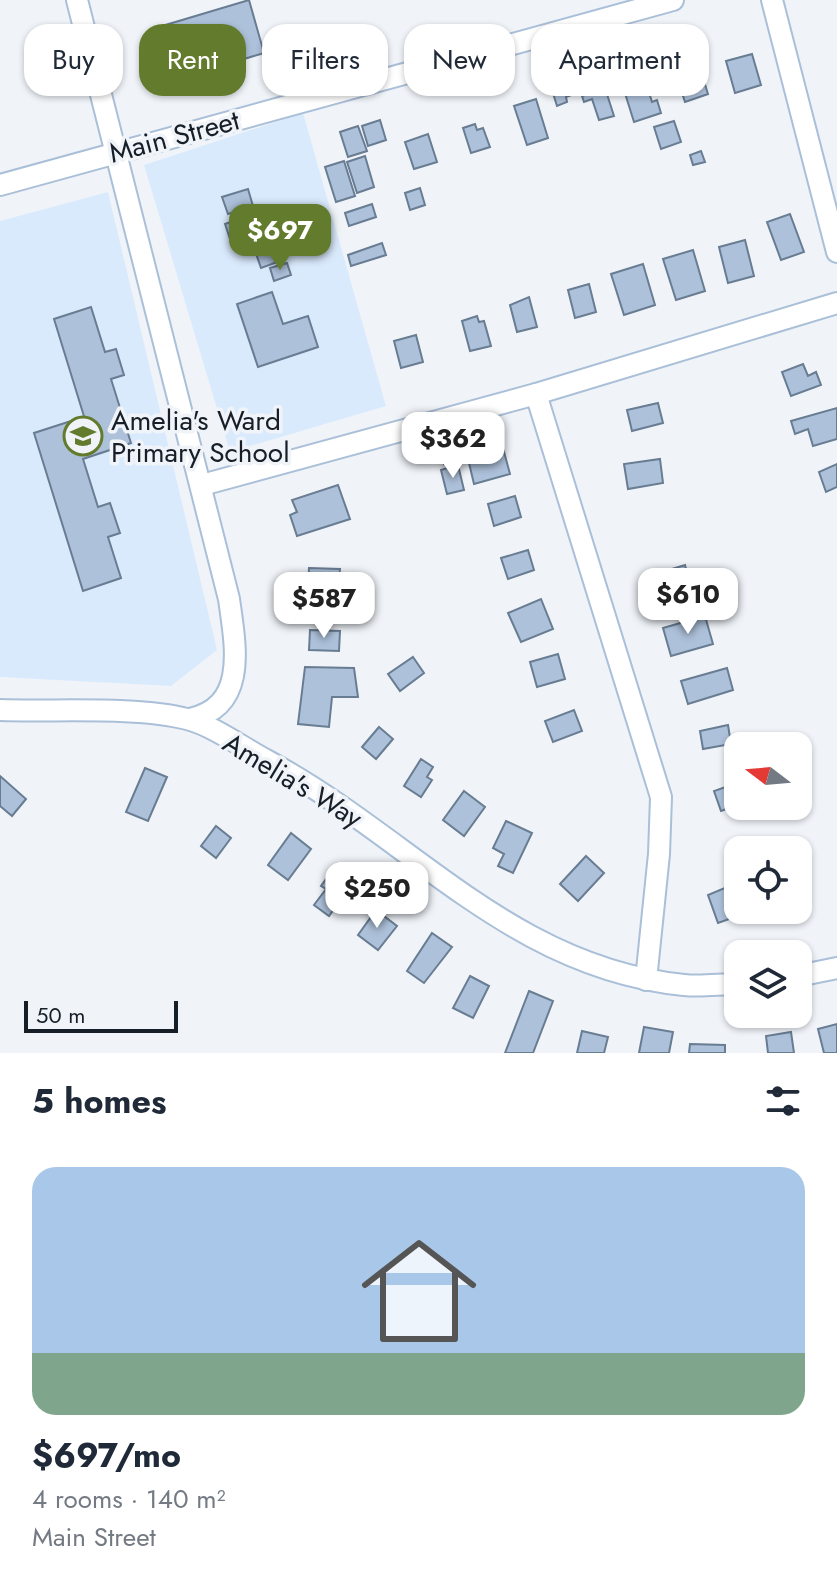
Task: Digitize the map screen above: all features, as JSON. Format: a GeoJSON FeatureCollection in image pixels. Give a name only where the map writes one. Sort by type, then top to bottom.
{"type":"FeatureCollection","features":[{"type":"Feature","properties":{"kind":"street"},"geometry":{"type":"LineString","coordinates":[[77,0],[118,151],[229,599],[236,647],[231,688],[208,715],[190,719]]}},
{"type":"Feature","properties":{"kind":"street","name":"Main Street"},"geometry":{"type":"LineString","coordinates":[[0,185],[673,0]]}},
{"type":"Feature","properties":{"kind":"street"},"geometry":{"type":"LineString","coordinates":[[772,0],[837,252]]}},
{"type":"Feature","properties":{"kind":"street"},"geometry":{"type":"LineString","coordinates":[[202,485],[536,394],[837,303]]}},
{"type":"Feature","properties":{"kind":"street"},"geometry":{"type":"LineString","coordinates":[[536,394],[661,797],[659,854],[646,980]]}},
{"type":"Feature","properties":{"kind":"street","name":"Amelia's Way"},"geometry":{"type":"LineString","coordinates":[[0,710],[160,715],[190,719],[316,787],[496,919],[574,959],[646,980],[686,986],[724,985]]}},
{"type":"Feature","properties":{"kind":"street"},"geometry":{"type":"LineString","coordinates":[[812,973],[837,968]]}},
{"type":"Feature","properties":{"kind":"shaded area"},"geometry":{"type":"Polygon","coordinates":[[[303,113],[386,406],[230,452],[144,165],[303,113]]]}},
{"type":"Feature","properties":{"kind":"shaded area","name":"Amelia's Ward Primary School"},"geometry":{"type":"Polygon","coordinates":[[[108,192],[217,650],[171,686],[0,677],[0,221],[108,192]]]}},
{"type":"Feature","properties":{"kind":"building"},"geometry":{"type":"Polygon","coordinates":[[[249,0],[262,54],[246,58],[246,24],[169,24],[249,0]]]}},
{"type":"Feature","properties":{"kind":"building"},"geometry":{"type":"Polygon","coordinates":[[[752,54],[761,85],[735,93],[726,61],[752,54]]]}},
{"type":"Feature","properties":{"kind":"building"},"geometry":{"type":"Polygon","coordinates":[[[554,96],[569,96],[567,102],[557,106],[554,96]]]}},
{"type":"Feature","properties":{"kind":"building"},"geometry":{"type":"Polygon","coordinates":[[[582,96],[608,96],[614,116],[599,120],[592,99],[584,102],[582,96]]]}},
{"type":"Feature","properties":{"kind":"building"},"geometry":{"type":"Polygon","coordinates":[[[626,96],[650,96],[652,102],[657,100],[661,113],[634,122],[626,96]]]}},
{"type":"Feature","properties":{"kind":"building"},"geometry":{"type":"Polygon","coordinates":[[[683,96],[702,96],[685,102],[683,96]]]}},
{"type":"Feature","properties":{"kind":"building"},"geometry":{"type":"Polygon","coordinates":[[[536,99],[548,138],[527,145],[514,106],[536,99]]]}},
{"type":"Feature","properties":{"kind":"building"},"geometry":{"type":"Polygon","coordinates":[[[380,120],[386,140],[368,146],[362,126],[380,120]]]}},
{"type":"Feature","properties":{"kind":"building"},"geometry":{"type":"Polygon","coordinates":[[[674,121],[681,142],[661,149],[654,127],[674,121]]]}},
{"type":"Feature","properties":{"kind":"building"},"geometry":{"type":"Polygon","coordinates":[[[475,124],[477,130],[483,128],[490,147],[471,153],[463,128],[475,124]]]}},
{"type":"Feature","properties":{"kind":"building"},"geometry":{"type":"Polygon","coordinates":[[[358,126],[367,151],[348,157],[340,132],[358,126]]]}},
{"type":"Feature","properties":{"kind":"building"},"geometry":{"type":"Polygon","coordinates":[[[428,134],[437,162],[414,169],[405,142],[428,134]]]}},
{"type":"Feature","properties":{"kind":"building"},"geometry":{"type":"Polygon","coordinates":[[[701,151],[705,162],[693,165],[690,155],[701,151]]]}},
{"type":"Feature","properties":{"kind":"building"},"geometry":{"type":"Polygon","coordinates":[[[365,156],[374,187],[357,193],[347,162],[365,156]]]}},
{"type":"Feature","properties":{"kind":"building"},"geometry":{"type":"Polygon","coordinates":[[[344,161],[355,196],[336,202],[325,167],[344,161]]]}},
{"type":"Feature","properties":{"kind":"building"},"geometry":{"type":"Polygon","coordinates":[[[420,188],[425,205],[410,210],[405,193],[420,188]]]}},
{"type":"Feature","properties":{"kind":"building"},"geometry":{"type":"Polygon","coordinates":[[[248,189],[253,206],[228,214],[222,197],[248,189]]]}},
{"type":"Feature","properties":{"kind":"building"},"geometry":{"type":"Polygon","coordinates":[[[372,204],[376,217],[349,226],[345,213],[372,204]]]}},
{"type":"Feature","properties":{"kind":"building"},"geometry":{"type":"Polygon","coordinates":[[[269,209],[286,259],[261,268],[252,242],[233,248],[225,224],[269,209]]]}},
{"type":"Feature","properties":{"kind":"building"},"geometry":{"type":"Polygon","coordinates":[[[790,214],[804,252],[781,260],[767,222],[790,214]]]}},
{"type":"Feature","properties":{"kind":"building"},"geometry":{"type":"Polygon","coordinates":[[[745,240],[754,276],[728,283],[719,247],[745,240]]]}},
{"type":"Feature","properties":{"kind":"building"},"geometry":{"type":"Polygon","coordinates":[[[382,243],[386,255],[351,266],[348,255],[382,243]]]}},
{"type":"Feature","properties":{"kind":"building"},"geometry":{"type":"Polygon","coordinates":[[[693,250],[705,291],[676,300],[663,259],[693,250]]]}},
{"type":"Feature","properties":{"kind":"building"},"geometry":{"type":"Polygon","coordinates":[[[287,263],[291,275],[274,281],[270,268],[287,263]]]}},
{"type":"Feature","properties":{"kind":"building"},"geometry":{"type":"Polygon","coordinates":[[[643,264],[655,305],[624,315],[611,274],[643,264]]]}},
{"type":"Feature","properties":{"kind":"building"},"geometry":{"type":"Polygon","coordinates":[[[589,284],[596,312],[575,318],[568,290],[589,284]]]}},
{"type":"Feature","properties":{"kind":"building"},"geometry":{"type":"Polygon","coordinates":[[[272,292],[283,324],[308,316],[318,347],[258,367],[237,304],[272,292]]]}},
{"type":"Feature","properties":{"kind":"building"},"geometry":{"type":"Polygon","coordinates":[[[529,297],[537,327],[517,332],[510,305],[529,297]]]}},
{"type":"Feature","properties":{"kind":"building"},"geometry":{"type":"Polygon","coordinates":[[[91,307],[105,352],[116,349],[124,375],[111,379],[131,443],[83,459],[98,507],[110,503],[120,533],[108,537],[121,578],[83,591],[34,433],[71,421],[74,430],[87,426],[54,319],[91,307]]]}},
{"type":"Feature","properties":{"kind":"building"},"geometry":{"type":"Polygon","coordinates":[[[477,316],[479,322],[484,321],[491,346],[470,351],[462,321],[477,316]]]}},
{"type":"Feature","properties":{"kind":"building"},"geometry":{"type":"Polygon","coordinates":[[[416,335],[423,362],[401,368],[394,341],[416,335]]]}},
{"type":"Feature","properties":{"kind":"building"},"geometry":{"type":"Polygon","coordinates":[[[803,364],[808,376],[816,372],[821,385],[791,396],[782,372],[803,364]]]}},
{"type":"Feature","properties":{"kind":"building"},"geometry":{"type":"Polygon","coordinates":[[[658,403],[663,423],[632,431],[627,410],[658,403]]]}},
{"type":"Feature","properties":{"kind":"building"},"geometry":{"type":"Polygon","coordinates":[[[837,408],[837,439],[813,446],[808,429],[795,434],[791,421],[837,408]]]}},
{"type":"Feature","properties":{"kind":"building"},"geometry":{"type":"Polygon","coordinates":[[[500,437],[510,474],[474,484],[465,446],[500,437]]]}},
{"type":"Feature","properties":{"kind":"building"},"geometry":{"type":"Polygon","coordinates":[[[455,446],[459,460],[444,464],[440,450],[455,446]]]}},
{"type":"Feature","properties":{"kind":"building"},"geometry":{"type":"Polygon","coordinates":[[[660,459],[663,483],[628,489],[624,464],[660,459]]]}},
{"type":"Feature","properties":{"kind":"building"},"geometry":{"type":"Polygon","coordinates":[[[837,464],[837,487],[826,492],[819,472],[837,464]]]}},
{"type":"Feature","properties":{"kind":"building"},"geometry":{"type":"Polygon","coordinates":[[[458,465],[464,490],[447,494],[441,470],[458,465]]]}},
{"type":"Feature","properties":{"kind":"building"},"geometry":{"type":"Polygon","coordinates":[[[338,485],[350,519],[297,536],[290,515],[297,512],[292,500],[338,485]]]}},
{"type":"Feature","properties":{"kind":"building"},"geometry":{"type":"Polygon","coordinates":[[[515,496],[521,517],[494,526],[488,504],[515,496]]]}},
{"type":"Feature","properties":{"kind":"building"},"geometry":{"type":"Polygon","coordinates":[[[528,550],[534,570],[508,579],[501,558],[528,550]]]}},
{"type":"Feature","properties":{"kind":"building"},"geometry":{"type":"Polygon","coordinates":[[[685,565],[693,597],[657,607],[649,576],[685,565]]]}},
{"type":"Feature","properties":{"kind":"building"},"geometry":{"type":"Polygon","coordinates":[[[309,568],[340,569],[338,592],[308,590],[309,568]]]}},
{"type":"Feature","properties":{"kind":"building"},"geometry":{"type":"Polygon","coordinates":[[[541,599],[553,629],[521,642],[508,613],[541,599]]]}},
{"type":"Feature","properties":{"kind":"building"},"geometry":{"type":"Polygon","coordinates":[[[705,616],[713,644],[671,656],[663,628],[705,616]]]}},
{"type":"Feature","properties":{"kind":"building"},"geometry":{"type":"Polygon","coordinates":[[[310,630],[340,631],[339,651],[309,650],[310,630]]]}},
{"type":"Feature","properties":{"kind":"building"},"geometry":{"type":"Polygon","coordinates":[[[558,654],[565,679],[537,687],[530,662],[558,654]]]}},
{"type":"Feature","properties":{"kind":"building"},"geometry":{"type":"Polygon","coordinates":[[[413,657],[424,673],[400,691],[388,674],[413,657]]]}},
{"type":"Feature","properties":{"kind":"building"},"geometry":{"type":"Polygon","coordinates":[[[305,667],[354,668],[358,697],[332,697],[329,727],[298,724],[305,667]]]}},
{"type":"Feature","properties":{"kind":"building"},"geometry":{"type":"Polygon","coordinates":[[[727,668],[733,690],[688,704],[681,681],[727,668]]]}},
{"type":"Feature","properties":{"kind":"building"},"geometry":{"type":"Polygon","coordinates":[[[574,710],[582,731],[553,742],[545,721],[574,710]]]}},
{"type":"Feature","properties":{"kind":"building"},"geometry":{"type":"Polygon","coordinates":[[[728,725],[729,732],[724,732],[724,745],[703,749],[700,731],[728,725]]]}},
{"type":"Feature","properties":{"kind":"building"},"geometry":{"type":"Polygon","coordinates":[[[379,727],[393,739],[376,759],[362,747],[379,727]]]}},
{"type":"Feature","properties":{"kind":"building"},"geometry":{"type":"Polygon","coordinates":[[[421,759],[433,767],[427,777],[432,780],[421,797],[404,786],[421,759]]]}},
{"type":"Feature","properties":{"kind":"building"},"geometry":{"type":"Polygon","coordinates":[[[145,768],[167,777],[148,821],[126,812],[145,768]]]}},
{"type":"Feature","properties":{"kind":"building"},"geometry":{"type":"Polygon","coordinates":[[[0,776],[26,799],[12,816],[0,806],[0,776]]]}},
{"type":"Feature","properties":{"kind":"building"},"geometry":{"type":"Polygon","coordinates":[[[724,788],[724,810],[721,811],[714,791],[724,788]]]}},
{"type":"Feature","properties":{"kind":"building"},"geometry":{"type":"Polygon","coordinates":[[[464,791],[485,807],[464,836],[443,820],[464,791]]]}},
{"type":"Feature","properties":{"kind":"building"},"geometry":{"type":"Polygon","coordinates":[[[506,821],[532,833],[513,873],[498,866],[504,854],[493,848],[506,821]]]}},
{"type":"Feature","properties":{"kind":"building"},"geometry":{"type":"Polygon","coordinates":[[[216,826],[231,838],[216,858],[201,846],[216,826]]]}},
{"type":"Feature","properties":{"kind":"building"},"geometry":{"type":"Polygon","coordinates":[[[291,833],[311,849],[288,880],[268,865],[291,833]]]}},
{"type":"Feature","properties":{"kind":"building"},"geometry":{"type":"Polygon","coordinates":[[[586,856],[604,873],[578,901],[560,884],[586,856]]]}},
{"type":"Feature","properties":{"kind":"building"},"geometry":{"type":"Polygon","coordinates":[[[337,864],[356,878],[329,916],[314,905],[326,889],[321,886],[337,864]]]}},
{"type":"Feature","properties":{"kind":"building"},"geometry":{"type":"Polygon","coordinates":[[[724,888],[724,921],[718,923],[708,895],[724,888]]]}},
{"type":"Feature","properties":{"kind":"building"},"geometry":{"type":"Polygon","coordinates":[[[376,910],[397,926],[378,950],[358,935],[376,910]]]}},
{"type":"Feature","properties":{"kind":"building"},"geometry":{"type":"Polygon","coordinates":[[[432,933],[452,947],[424,983],[407,971],[432,933]]]}},
{"type":"Feature","properties":{"kind":"building"},"geometry":{"type":"Polygon","coordinates":[[[470,976],[489,986],[473,1018],[453,1008],[470,976]]]}},
{"type":"Feature","properties":{"kind":"building"},"geometry":{"type":"Polygon","coordinates":[[[529,991],[553,1001],[533,1053],[505,1053],[529,991]]]}},
{"type":"Feature","properties":{"kind":"building"},"geometry":{"type":"Polygon","coordinates":[[[837,1024],[837,1053],[824,1053],[818,1029],[837,1024]]]}},
{"type":"Feature","properties":{"kind":"building"},"geometry":{"type":"Polygon","coordinates":[[[644,1027],[673,1032],[669,1053],[639,1053],[644,1027]]]}},
{"type":"Feature","properties":{"kind":"building"},"geometry":{"type":"Polygon","coordinates":[[[582,1031],[608,1037],[604,1053],[577,1053],[582,1031]]]}},
{"type":"Feature","properties":{"kind":"building"},"geometry":{"type":"Polygon","coordinates":[[[791,1032],[794,1053],[768,1053],[766,1036],[791,1032]]]}},
{"type":"Feature","properties":{"kind":"building"},"geometry":{"type":"Polygon","coordinates":[[[690,1044],[725,1045],[725,1053],[689,1053],[690,1044]]]}},
{"type":"Feature","properties":{"kind":"place","name":"Amelia's Ward Primary School"},"geometry":{"type":"Point","coordinates":[83,436]}}]}
